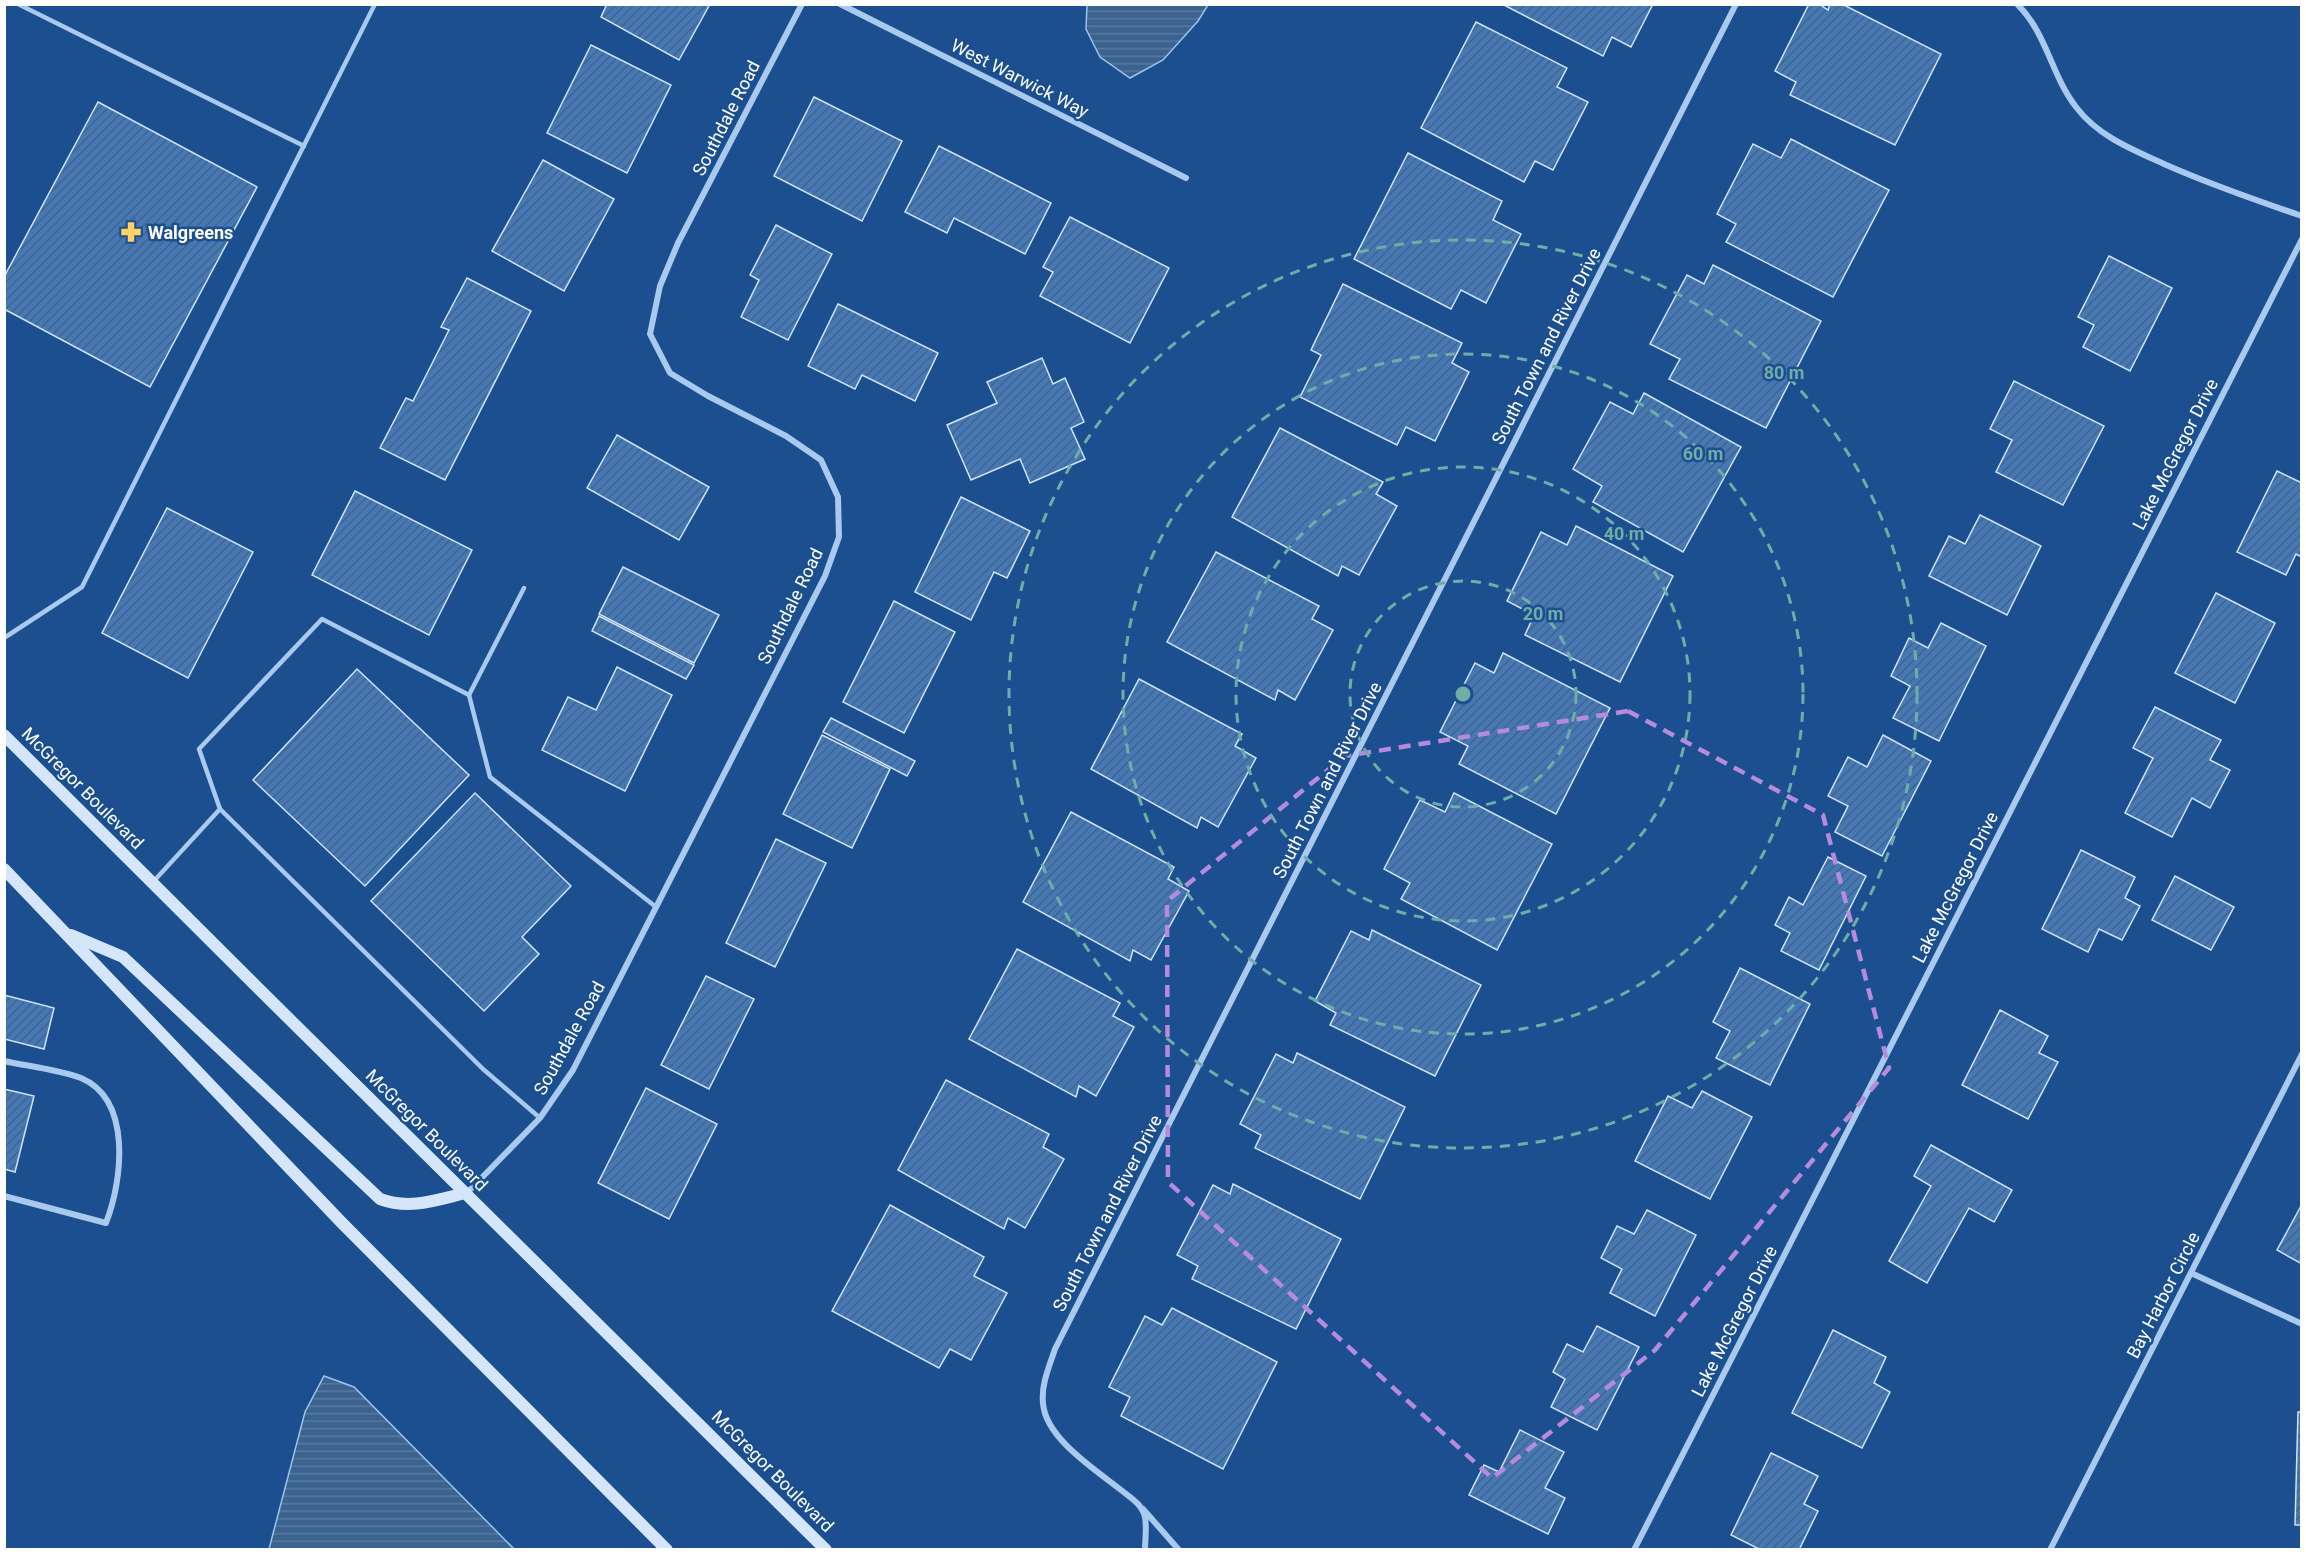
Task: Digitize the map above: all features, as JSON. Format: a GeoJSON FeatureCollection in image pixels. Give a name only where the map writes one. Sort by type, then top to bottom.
{"type":"FeatureCollection","features":[{"type":"Feature","properties":{"kind":"main road","name":"McGregor Boulevard"},"geometry":{"type":"LineString","coordinates":[[4,735],[826,1550]]}},
{"type":"Feature","properties":{"kind":"main road"},"geometry":{"type":"LineString","coordinates":[[4,869],[333,1214],[667,1550]]}},
{"type":"Feature","properties":{"kind":"main road"},"geometry":{"type":"LineString","coordinates":[[65,932],[123,957],[380,1199],[397,1205],[416,1204],[466,1193]]}},
{"type":"Feature","properties":{"kind":"street","name":"Southdale Road"},"geometry":{"type":"LineString","coordinates":[[466,1193],[540,1118],[573,1070],[825,576],[839,537],[838,497],[821,460],[786,436],[708,396],[670,373],[650,334],[660,286],[678,243],[802,4]]}},
{"type":"Feature","properties":{"kind":"street","name":"West Warwick Way"},"geometry":{"type":"LineString","coordinates":[[840,4],[1186,178]]}},
{"type":"Feature","properties":{"kind":"street","name":"South Town and River Drive"},"geometry":{"type":"LineString","coordinates":[[1179,1550],[1139,1504],[1081,1459],[1059,1438],[1047,1420],[1042,1404],[1044,1386],[1055,1350],[1736,4]]}},
{"type":"Feature","properties":{"kind":"street"},"geometry":{"type":"LineString","coordinates":[[2017,4],[2047,48],[2062,88],[2090,123],[2107,136],[2130,149],[2211,185],[2301,216]]}},
{"type":"Feature","properties":{"kind":"street","name":"Lake McGregor Drive"},"geometry":{"type":"LineString","coordinates":[[1634,1550],[2301,239]]}},
{"type":"Feature","properties":{"kind":"street","name":"Bay Harbor Circle"},"geometry":{"type":"LineString","coordinates":[[2050,1550],[2301,1054]]}},
{"type":"Feature","properties":{"kind":"street"},"geometry":{"type":"LineString","coordinates":[[4,1060],[81,1079],[100,1091],[114,1117],[121,1148],[115,1200],[106,1223],[4,1196]]}},
{"type":"Feature","properties":{"kind":"street"},"geometry":{"type":"LineString","coordinates":[[2191,1273],[2301,1324]]}},
{"type":"Feature","properties":{"kind":"street"},"geometry":{"type":"LineString","coordinates":[[1139,1504],[1145,1517],[1145,1550]]}},
{"type":"Feature","properties":{"kind":"lane"},"geometry":{"type":"LineString","coordinates":[[18,4],[304,146]]}},
{"type":"Feature","properties":{"kind":"lane"},"geometry":{"type":"LineString","coordinates":[[4,638],[82,586],[375,4]]}},
{"type":"Feature","properties":{"kind":"lane"},"geometry":{"type":"LineString","coordinates":[[524,588],[469,695],[490,777],[656,906]]}},
{"type":"Feature","properties":{"kind":"lane"},"geometry":{"type":"LineString","coordinates":[[469,695],[322,619],[199,749],[220,809],[483,1069],[540,1118]]}},
{"type":"Feature","properties":{"kind":"lane"},"geometry":{"type":"LineString","coordinates":[[153,883],[220,809]]}},
{"type":"Feature","properties":{"kind":"highlighted area"},"geometry":{"type":"Polygon","coordinates":[[[1628,711],[1823,815],[1889,1068],[1655,1350],[1492,1478],[1168,1182],[1167,901],[1345,756],[1628,711]]]}},
{"type":"Feature","properties":{"kind":"water"},"geometry":{"type":"Polygon","coordinates":[[[1087,4],[1208,5],[1198,21],[1163,60],[1130,78],[1100,57],[1086,29],[1087,4]]]}},
{"type":"Feature","properties":{"kind":"water"},"geometry":{"type":"Polygon","coordinates":[[[324,1376],[354,1387],[514,1549],[269,1549],[305,1412],[324,1376]]]}},
{"type":"Feature","properties":{"kind":"building"},"geometry":{"type":"Polygon","coordinates":[[[607,4],[710,4],[679,60],[601,17],[607,4]]]}},
{"type":"Feature","properties":{"kind":"building"},"geometry":{"type":"Polygon","coordinates":[[[1502,4],[1653,4],[1631,47],[1612,37],[1603,56],[1502,4]]]}},
{"type":"Feature","properties":{"kind":"building"},"geometry":{"type":"Polygon","coordinates":[[[1809,4],[1819,4],[1828,10],[1830,4],[1842,4],[1941,54],[1895,145],[1790,95],[1796,82],[1775,71],[1809,4]]]}},
{"type":"Feature","properties":{"kind":"building"},"geometry":{"type":"Polygon","coordinates":[[[1476,22],[1567,68],[1557,87],[1588,102],[1553,170],[1535,161],[1524,182],[1421,128],[1476,22]]]}},
{"type":"Feature","properties":{"kind":"building"},"geometry":{"type":"Polygon","coordinates":[[[591,45],[671,85],[627,173],[547,133],[591,45]]]}},
{"type":"Feature","properties":{"kind":"building"},"geometry":{"type":"Polygon","coordinates":[[[814,97],[902,141],[862,221],[774,176],[814,97]]]}},
{"type":"Feature","properties":{"kind":"building","name":"Walgreens"},"geometry":{"type":"Polygon","coordinates":[[[98,102],[257,187],[150,387],[4,309],[4,277],[98,102]]]}},
{"type":"Feature","properties":{"kind":"building"},"geometry":{"type":"Polygon","coordinates":[[[1791,139],[1889,190],[1833,297],[1726,242],[1736,224],[1717,214],[1753,144],[1781,158],[1791,139]]]}},
{"type":"Feature","properties":{"kind":"building"},"geometry":{"type":"Polygon","coordinates":[[[939,146],[1051,203],[1025,254],[954,218],[947,233],[905,212],[939,146]]]}},
{"type":"Feature","properties":{"kind":"building"},"geometry":{"type":"Polygon","coordinates":[[[1408,153],[1502,201],[1493,220],[1521,234],[1486,303],[1461,290],[1451,309],[1354,259],[1408,153]]]}},
{"type":"Feature","properties":{"kind":"building"},"geometry":{"type":"Polygon","coordinates":[[[543,160],[614,199],[564,291],[492,251],[543,160]]]}},
{"type":"Feature","properties":{"kind":"building"},"geometry":{"type":"Polygon","coordinates":[[[1070,217],[1169,268],[1130,343],[1040,296],[1053,272],[1043,267],[1070,217]]]}},
{"type":"Feature","properties":{"kind":"building"},"geometry":{"type":"Polygon","coordinates":[[[776,225],[832,254],[788,340],[741,317],[759,280],[750,275],[776,225]]]}},
{"type":"Feature","properties":{"kind":"building"},"geometry":{"type":"Polygon","coordinates":[[[2109,256],[2172,288],[2130,371],[2083,347],[2094,325],[2078,317],[2109,256]]]}},
{"type":"Feature","properties":{"kind":"building"},"geometry":{"type":"Polygon","coordinates":[[[1713,265],[1821,321],[1766,428],[1669,379],[1680,359],[1650,344],[1687,275],[1704,284],[1713,265]]]}},
{"type":"Feature","properties":{"kind":"building"},"geometry":{"type":"Polygon","coordinates":[[[467,278],[531,311],[445,480],[380,448],[406,398],[413,401],[449,330],[441,327],[467,278]]]}},
{"type":"Feature","properties":{"kind":"building"},"geometry":{"type":"Polygon","coordinates":[[[1343,284],[1462,343],[1452,363],[1469,372],[1435,441],[1406,427],[1397,445],[1300,397],[1321,355],[1311,350],[1343,284]]]}},
{"type":"Feature","properties":{"kind":"building"},"geometry":{"type":"Polygon","coordinates":[[[838,304],[938,353],[915,401],[862,375],[855,389],[808,366],[838,304]]]}},
{"type":"Feature","properties":{"kind":"building"},"geometry":{"type":"Polygon","coordinates":[[[1042,358],[1053,384],[1065,378],[1084,422],[1071,428],[1085,459],[1030,483],[1020,459],[971,480],[947,425],[997,403],[987,382],[1042,358]]]}},
{"type":"Feature","properties":{"kind":"building"},"geometry":{"type":"Polygon","coordinates":[[[2014,381],[2104,426],[2063,505],[1996,472],[2012,440],[1990,429],[2014,381]]]}},
{"type":"Feature","properties":{"kind":"building"},"geometry":{"type":"Polygon","coordinates":[[[1644,393],[1741,447],[1683,552],[1593,502],[1602,486],[1573,469],[1610,402],[1633,414],[1644,393]]]}},
{"type":"Feature","properties":{"kind":"building"},"geometry":{"type":"Polygon","coordinates":[[[1280,428],[1383,482],[1376,494],[1397,506],[1359,575],[1342,566],[1338,576],[1232,517],[1280,428]]]}},
{"type":"Feature","properties":{"kind":"building"},"geometry":{"type":"Polygon","coordinates":[[[617,435],[709,487],[679,540],[587,488],[617,435]]]}},
{"type":"Feature","properties":{"kind":"building"},"geometry":{"type":"Polygon","coordinates":[[[2277,471],[2302,483],[2302,557],[2296,554],[2286,575],[2237,552],[2277,471]]]}},
{"type":"Feature","properties":{"kind":"building"},"geometry":{"type":"Polygon","coordinates":[[[355,491],[472,550],[429,635],[312,575],[355,491]]]}},
{"type":"Feature","properties":{"kind":"building"},"geometry":{"type":"Polygon","coordinates":[[[961,497],[1030,531],[1007,578],[994,572],[971,620],[915,592],[961,497]]]}},
{"type":"Feature","properties":{"kind":"building"},"geometry":{"type":"Polygon","coordinates":[[[167,508],[253,552],[188,678],[102,633],[167,508]]]}},
{"type":"Feature","properties":{"kind":"building"},"geometry":{"type":"Polygon","coordinates":[[[1980,515],[2041,546],[2007,615],[1929,576],[1949,536],[1965,544],[1980,515]]]}},
{"type":"Feature","properties":{"kind":"building"},"geometry":{"type":"Polygon","coordinates":[[[1576,526],[1673,576],[1620,682],[1525,635],[1534,615],[1507,601],[1541,532],[1567,545],[1576,526]]]}},
{"type":"Feature","properties":{"kind":"building"},"geometry":{"type":"Polygon","coordinates":[[[1216,552],[1319,606],[1312,619],[1333,630],[1295,700],[1278,690],[1275,700],[1167,642],[1216,552]]]}},
{"type":"Feature","properties":{"kind":"building"},"geometry":{"type":"Polygon","coordinates":[[[623,567],[719,615],[694,663],[599,614],[623,567]]]}},
{"type":"Feature","properties":{"kind":"building"},"geometry":{"type":"Polygon","coordinates":[[[2216,593],[2275,623],[2235,703],[2175,673],[2216,593]]]}},
{"type":"Feature","properties":{"kind":"building"},"geometry":{"type":"Polygon","coordinates":[[[894,601],[955,632],[904,733],[843,702],[894,601]]]}},
{"type":"Feature","properties":{"kind":"building"},"geometry":{"type":"Polygon","coordinates":[[[599,616],[694,665],[686,679],[592,631],[599,616]]]}},
{"type":"Feature","properties":{"kind":"building"},"geometry":{"type":"Polygon","coordinates":[[[1941,623],[1986,646],[1939,741],[1893,718],[1910,686],[1891,676],[1909,638],[1928,648],[1941,623]]]}},
{"type":"Feature","properties":{"kind":"building"},"geometry":{"type":"Polygon","coordinates":[[[1503,653],[1610,708],[1556,814],[1459,764],[1468,746],[1440,732],[1475,663],[1494,673],[1503,653]]]}},
{"type":"Feature","properties":{"kind":"building"},"geometry":{"type":"Polygon","coordinates":[[[617,667],[672,695],[625,791],[542,750],[568,697],[596,710],[617,667]]]}},
{"type":"Feature","properties":{"kind":"building"},"geometry":{"type":"Polygon","coordinates":[[[357,669],[469,775],[365,886],[253,780],[357,669]]]}},
{"type":"Feature","properties":{"kind":"building"},"geometry":{"type":"Polygon","coordinates":[[[1139,679],[1242,734],[1235,746],[1256,758],[1218,827],[1201,817],[1197,828],[1091,769],[1139,679]]]}},
{"type":"Feature","properties":{"kind":"building"},"geometry":{"type":"Polygon","coordinates":[[[2155,707],[2221,740],[2210,760],[2230,770],[2210,808],[2192,798],[2172,837],[2125,813],[2153,758],[2133,748],[2155,707]]]}},
{"type":"Feature","properties":{"kind":"building"},"geometry":{"type":"Polygon","coordinates":[[[831,718],[915,761],[907,776],[823,732],[831,718]]]}},
{"type":"Feature","properties":{"kind":"building"},"geometry":{"type":"Polygon","coordinates":[[[822,735],[890,769],[852,848],[783,814],[822,735]]]}},
{"type":"Feature","properties":{"kind":"building"},"geometry":{"type":"Polygon","coordinates":[[[1883,735],[1931,761],[1882,856],[1835,832],[1848,806],[1828,796],[1848,757],[1867,767],[1883,735]]]}},
{"type":"Feature","properties":{"kind":"building"},"geometry":{"type":"Polygon","coordinates":[[[475,793],[571,886],[522,937],[539,954],[484,1011],[371,901],[475,793]]]}},
{"type":"Feature","properties":{"kind":"building"},"geometry":{"type":"Polygon","coordinates":[[[1454,793],[1552,844],[1497,950],[1401,899],[1410,883],[1384,869],[1420,800],[1445,812],[1454,793]]]}},
{"type":"Feature","properties":{"kind":"building"},"geometry":{"type":"Polygon","coordinates":[[[1071,812],[1174,867],[1168,879],[1189,891],[1151,960],[1133,950],[1130,961],[1023,902],[1071,812]]]}},
{"type":"Feature","properties":{"kind":"building"},"geometry":{"type":"Polygon","coordinates":[[[776,839],[826,863],[775,967],[726,943],[776,839]]]}},
{"type":"Feature","properties":{"kind":"building"},"geometry":{"type":"Polygon","coordinates":[[[2081,850],[2135,877],[2125,898],[2140,906],[2122,940],[2099,929],[2088,952],[2042,929],[2081,850]]]}},
{"type":"Feature","properties":{"kind":"building"},"geometry":{"type":"Polygon","coordinates":[[[1828,857],[1866,876],[1819,970],[1781,951],[1790,933],[1775,925],[1789,897],[1803,905],[1828,857]]]}},
{"type":"Feature","properties":{"kind":"building"},"geometry":{"type":"Polygon","coordinates":[[[2175,876],[2234,907],[2211,950],[2152,920],[2175,876]]]}},
{"type":"Feature","properties":{"kind":"building"},"geometry":{"type":"Polygon","coordinates":[[[1372,930],[1481,985],[1435,1076],[1330,1025],[1336,1013],[1315,1001],[1351,931],[1369,940],[1372,930]]]}},
{"type":"Feature","properties":{"kind":"building"},"geometry":{"type":"Polygon","coordinates":[[[1017,949],[1120,1003],[1113,1016],[1134,1027],[1096,1096],[1079,1086],[1076,1097],[969,1039],[1017,949]]]}},
{"type":"Feature","properties":{"kind":"building"},"geometry":{"type":"Polygon","coordinates":[[[1740,968],[1810,1004],[1770,1085],[1716,1058],[1730,1031],[1713,1022],[1740,968]]]}},
{"type":"Feature","properties":{"kind":"building"},"geometry":{"type":"Polygon","coordinates":[[[706,976],[754,999],[709,1089],[661,1065],[706,976]]]}},
{"type":"Feature","properties":{"kind":"building"},"geometry":{"type":"Polygon","coordinates":[[[4,995],[54,1008],[44,1049],[4,1039],[4,995]]]}},
{"type":"Feature","properties":{"kind":"building"},"geometry":{"type":"Polygon","coordinates":[[[2000,1010],[2048,1036],[2039,1053],[2058,1062],[2028,1119],[1962,1085],[2000,1010]]]}},
{"type":"Feature","properties":{"kind":"building"},"geometry":{"type":"Polygon","coordinates":[[[1297,1053],[1405,1107],[1360,1199],[1255,1148],[1261,1135],[1240,1124],[1276,1054],[1293,1063],[1297,1053]]]}},
{"type":"Feature","properties":{"kind":"building"},"geometry":{"type":"Polygon","coordinates":[[[946,1080],[1049,1134],[1043,1147],[1064,1159],[1025,1228],[1008,1218],[1004,1229],[898,1170],[946,1080]]]}},
{"type":"Feature","properties":{"kind":"building"},"geometry":{"type":"Polygon","coordinates":[[[646,1088],[717,1124],[669,1219],[598,1183],[646,1088]]]}},
{"type":"Feature","properties":{"kind":"building"},"geometry":{"type":"Polygon","coordinates":[[[4,1089],[34,1096],[15,1172],[4,1169],[4,1089]]]}},
{"type":"Feature","properties":{"kind":"building"},"geometry":{"type":"Polygon","coordinates":[[[1702,1091],[1752,1117],[1710,1199],[1635,1161],[1668,1096],[1692,1108],[1702,1091]]]}},
{"type":"Feature","properties":{"kind":"building"},"geometry":{"type":"Polygon","coordinates":[[[1931,1145],[2012,1190],[1994,1222],[1969,1208],[1927,1283],[1889,1261],[1931,1186],[1914,1176],[1931,1145]]]}},
{"type":"Feature","properties":{"kind":"building"},"geometry":{"type":"Polygon","coordinates":[[[1233,1184],[1341,1239],[1296,1329],[1192,1279],[1198,1266],[1177,1255],[1213,1185],[1230,1194],[1233,1184]]]}},
{"type":"Feature","properties":{"kind":"building"},"geometry":{"type":"Polygon","coordinates":[[[890,1205],[984,1257],[974,1276],[1007,1293],[971,1360],[950,1349],[939,1368],[832,1311],[890,1205]]]}},
{"type":"Feature","properties":{"kind":"building"},"geometry":{"type":"Polygon","coordinates":[[[2302,1206],[2302,1264],[2277,1250],[2302,1206]]]}},
{"type":"Feature","properties":{"kind":"building"},"geometry":{"type":"Polygon","coordinates":[[[1647,1210],[1696,1235],[1655,1316],[1610,1293],[1622,1269],[1601,1258],[1617,1226],[1634,1234],[1647,1210]]]}},
{"type":"Feature","properties":{"kind":"building"},"geometry":{"type":"Polygon","coordinates":[[[1172,1308],[1277,1362],[1223,1469],[1121,1416],[1130,1397],[1109,1387],[1145,1316],[1162,1325],[1172,1308]]]}},
{"type":"Feature","properties":{"kind":"building"},"geometry":{"type":"Polygon","coordinates":[[[1597,1326],[1639,1347],[1597,1430],[1551,1407],[1565,1379],[1553,1372],[1567,1344],[1583,1352],[1597,1326]]]}},
{"type":"Feature","properties":{"kind":"building"},"geometry":{"type":"Polygon","coordinates":[[[1833,1330],[1886,1357],[1874,1383],[1890,1392],[1862,1448],[1792,1413],[1833,1330]]]}},
{"type":"Feature","properties":{"kind":"building"},"geometry":{"type":"Polygon","coordinates":[[[2298,1412],[2302,1412],[2302,1525],[2295,1525],[2298,1412]]]}},
{"type":"Feature","properties":{"kind":"building"},"geometry":{"type":"Polygon","coordinates":[[[1520,1430],[1564,1452],[1545,1488],[1565,1498],[1548,1534],[1469,1495],[1484,1465],[1499,1472],[1520,1430]]]}},
{"type":"Feature","properties":{"kind":"building"},"geometry":{"type":"Polygon","coordinates":[[[1771,1453],[1818,1476],[1804,1504],[1818,1511],[1799,1550],[1761,1550],[1731,1535],[1771,1453]]]}},
{"type":"Feature","properties":{"kind":"place","name":"Walgreens"},"geometry":{"type":"Point","coordinates":[131,232]}}]}
